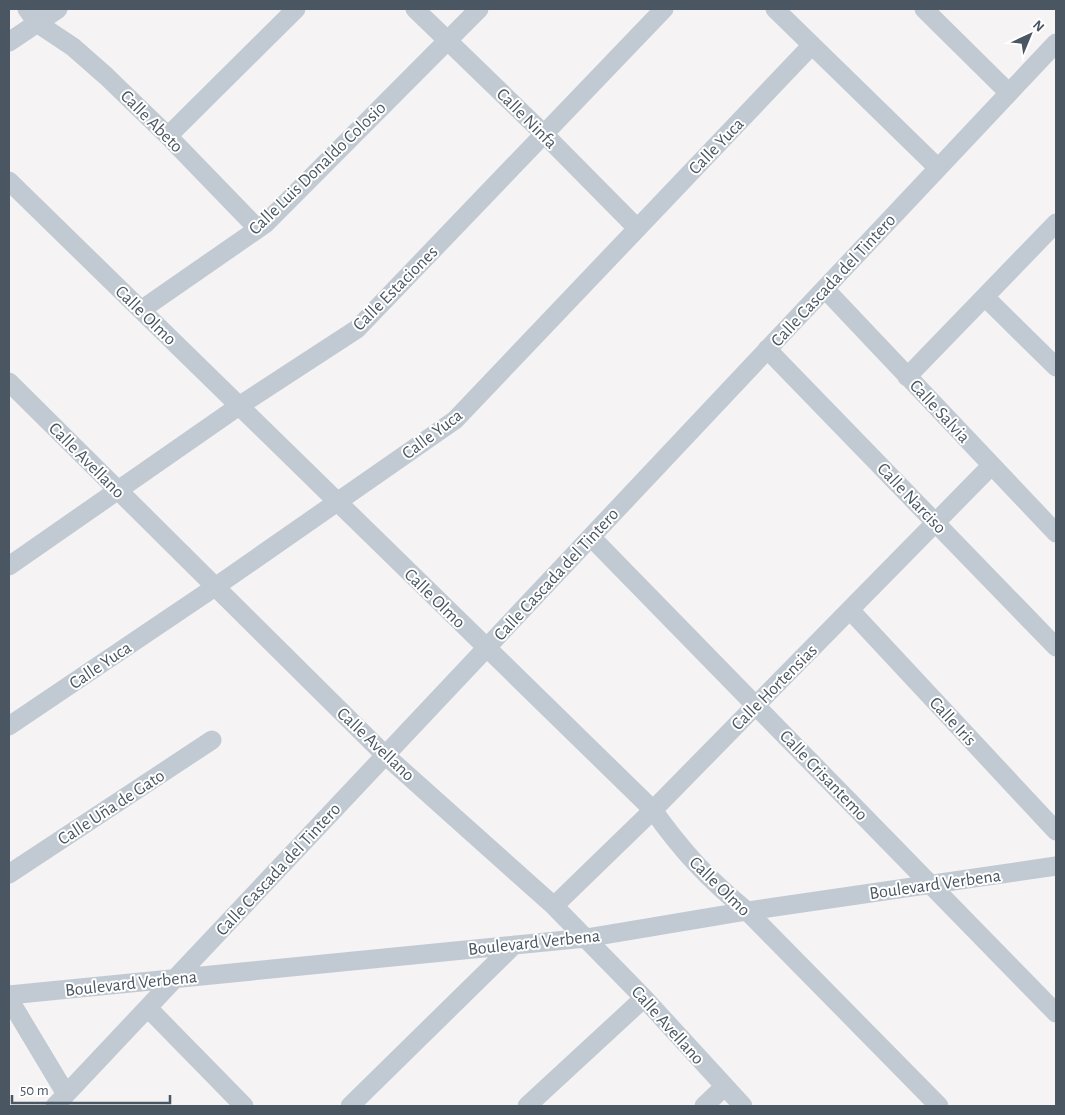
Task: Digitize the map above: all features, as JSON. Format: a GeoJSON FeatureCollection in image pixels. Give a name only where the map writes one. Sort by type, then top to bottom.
{"type":"FeatureCollection","features":[{"type":"Feature","properties":{"kind":"street"},"geometry":{"type":"LineString","coordinates":[[9,42],[32,16],[58,9]]}},
{"type":"Feature","properties":{"kind":"street"},"geometry":{"type":"LineString","coordinates":[[168,136],[296,9]]}},
{"type":"Feature","properties":{"kind":"street","name":"Calle Ninfa"},"geometry":{"type":"LineString","coordinates":[[415,9],[544,134],[637,228]]}},
{"type":"Feature","properties":{"kind":"street","name":"Calle Luis Donaldo Colosio"},"geometry":{"type":"LineString","coordinates":[[141,310],[258,229],[479,9]]}},
{"type":"Feature","properties":{"kind":"street","name":"Calle Estaciones"},"geometry":{"type":"LineString","coordinates":[[9,566],[239,406],[356,329],[664,9]]}},
{"type":"Feature","properties":{"kind":"street"},"geometry":{"type":"LineString","coordinates":[[775,9],[938,168]]}},
{"type":"Feature","properties":{"kind":"street"},"geometry":{"type":"LineString","coordinates":[[924,9],[1008,93]]}},
{"type":"Feature","properties":{"kind":"street","name":"Calle Abeto"},"geometry":{"type":"LineString","coordinates":[[32,16],[73,47],[106,76],[168,136],[258,229]]}},
{"type":"Feature","properties":{"kind":"street","name":"Calle Cascada del Tintero"},"geometry":{"type":"LineString","coordinates":[[61,1100],[1056,42]]}},
{"type":"Feature","properties":{"kind":"street","name":"Calle Yuca"},"geometry":{"type":"LineString","coordinates":[[9,726],[215,587],[455,420],[812,44]]}},
{"type":"Feature","properties":{"kind":"street","name":"Calle Olmo"},"geometry":{"type":"LineString","coordinates":[[9,182],[653,810],[696,866],[720,890],[747,911],[939,1106]]}},
{"type":"Feature","properties":{"kind":"street"},"geometry":{"type":"LineString","coordinates":[[907,376],[1056,223]]}},
{"type":"Feature","properties":{"kind":"street","name":"Calle Salvia"},"geometry":{"type":"LineString","coordinates":[[825,289],[1056,533]]}},
{"type":"Feature","properties":{"kind":"street"},"geometry":{"type":"LineString","coordinates":[[985,297],[1056,367]]}},
{"type":"Feature","properties":{"kind":"street","name":"Calle Narciso"},"geometry":{"type":"LineString","coordinates":[[767,349],[1056,646]]}},
{"type":"Feature","properties":{"kind":"street","name":"Calle Avellano"},"geometry":{"type":"LineString","coordinates":[[9,382],[385,755],[554,906],[644,998],[743,1106]]}},
{"type":"Feature","properties":{"kind":"street","name":"Calle Hortensias"},"geometry":{"type":"LineString","coordinates":[[554,906],[653,810],[991,466]]}},
{"type":"Feature","properties":{"kind":"street","name":"Calle Crisantemo"},"geometry":{"type":"LineString","coordinates":[[591,537],[1056,1013]]}},
{"type":"Feature","properties":{"kind":"street","name":"Calle Iris"},"geometry":{"type":"LineString","coordinates":[[850,610],[1056,831]]}},
{"type":"Feature","properties":{"kind":"street","name":"Calle Uña de Gato"},"geometry":{"type":"LineString","coordinates":[[9,874],[212,740]]}},
{"type":"Feature","properties":{"kind":"street","name":"Boulevard Verbena"},"geometry":{"type":"LineString","coordinates":[[9,995],[586,938],[747,911],[1056,866]]}},
{"type":"Feature","properties":{"kind":"street"},"geometry":{"type":"LineString","coordinates":[[350,1106],[514,945]]}},
{"type":"Feature","properties":{"kind":"street"},"geometry":{"type":"LineString","coordinates":[[527,1106],[644,998]]}},
{"type":"Feature","properties":{"kind":"street"},"geometry":{"type":"LineString","coordinates":[[9,999],[61,1100]]}},
{"type":"Feature","properties":{"kind":"street"},"geometry":{"type":"LineString","coordinates":[[148,1008],[244,1106]]}},
{"type":"Feature","properties":{"kind":"street"},"geometry":{"type":"LineString","coordinates":[[704,1106],[724,1087]]}}]}
